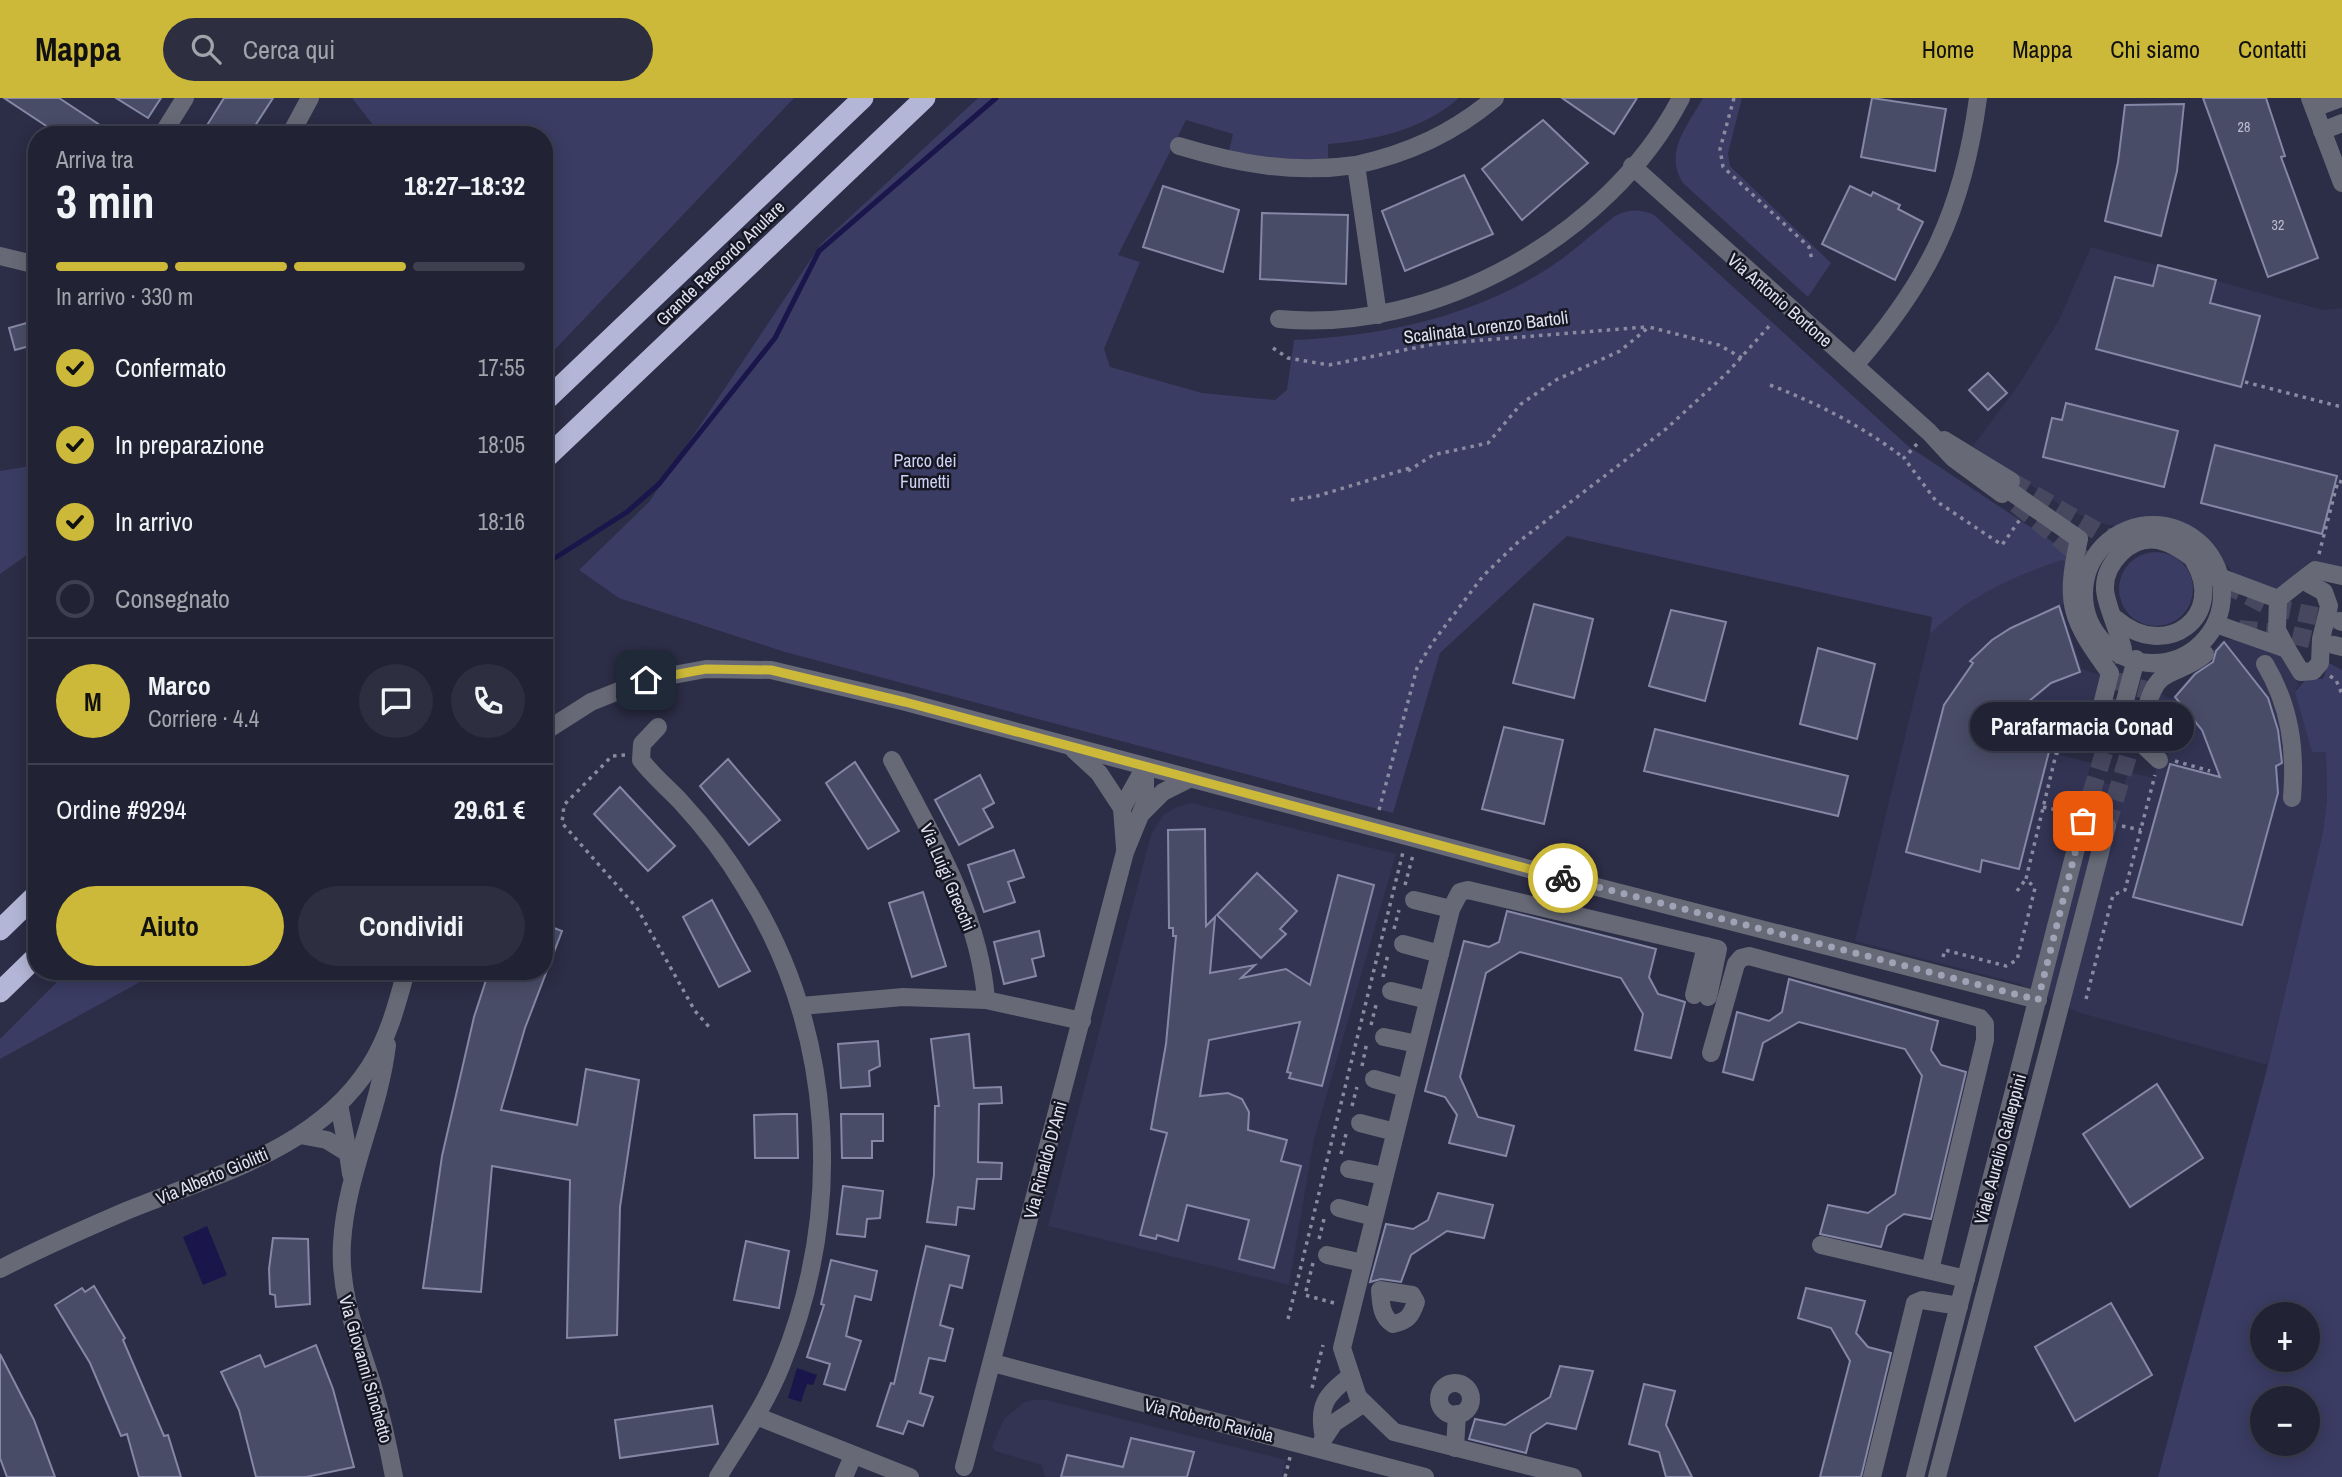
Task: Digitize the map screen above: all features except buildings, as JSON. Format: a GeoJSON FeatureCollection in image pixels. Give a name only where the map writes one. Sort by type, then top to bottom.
{"type":"FeatureCollection","features":[{"type":"Feature","properties":{"kind":"highway","name":"Grande Raccordo Anulare"},"geometry":{"type":"LineString","coordinates":[[553,393],[863,98]]}},
{"type":"Feature","properties":{"kind":"highway","name":"Grande Raccordo Anulare"},"geometry":{"type":"LineString","coordinates":[[553,451],[925,98]]}},
{"type":"Feature","properties":{"kind":"highway"},"geometry":{"type":"LineString","coordinates":[[0,930],[28,903]]}},
{"type":"Feature","properties":{"kind":"highway"},"geometry":{"type":"LineString","coordinates":[[0,992],[28,965]]}},
{"type":"Feature","properties":{"kind":"street"},"geometry":{"type":"LineString","coordinates":[[168,126],[185,98]]}},
{"type":"Feature","properties":{"kind":"street"},"geometry":{"type":"LineString","coordinates":[[295,126],[310,98]]}},
{"type":"Feature","properties":{"kind":"street"},"geometry":{"type":"LineString","coordinates":[[1179,146],[1270,167],[1310,170],[1356,165],[1408,152],[1431,142],[1495,98]]}},
{"type":"Feature","properties":{"kind":"street"},"geometry":{"type":"LineString","coordinates":[[1279,319],[1328,321],[1378,315],[1470,287],[1525,258],[1578,220],[1632,166],[1663,128],[1681,98]]}},
{"type":"Feature","properties":{"kind":"street"},"geometry":{"type":"LineString","coordinates":[[1855,365],[1907,301],[1935,252],[1959,191],[1978,98]]}},
{"type":"Feature","properties":{"kind":"street"},"geometry":{"type":"LineString","coordinates":[[2341,98],[2312,103],[2342,183]]}},
{"type":"Feature","properties":{"kind":"street"},"geometry":{"type":"LineString","coordinates":[[2322,131],[2342,123]]}},
{"type":"Feature","properties":{"kind":"street"},"geometry":{"type":"LineString","coordinates":[[1356,165],[1378,315]]}},
{"type":"Feature","properties":{"kind":"street","name":"Via Antonio Bortone"},"geometry":{"type":"LineString","coordinates":[[1632,166],[1929,432],[2079,538]]}},
{"type":"Feature","properties":{"kind":"street"},"geometry":{"type":"LineString","coordinates":[[0,256],[28,263]]}},
{"type":"Feature","properties":{"kind":"street"},"geometry":{"type":"LineString","coordinates":[[2139,741],[2154,689],[2162,678],[2198,661],[2216,644],[2223,604],[2220,579],[2210,554],[2183,534],[2151,527],[2098,550],[2083,580],[2083,607],[2098,635],[2119,652],[2158,661],[2186,654],[2203,643],[2218,626]]}},
{"type":"Feature","properties":{"kind":"street"},"geometry":{"type":"LineString","coordinates":[[2159,760],[2139,741],[2096,729],[2110,673],[2081,633],[2075,617],[2072,578],[2079,538],[2165,541],[2220,579],[2278,599]]}},
{"type":"Feature","properties":{"kind":"street"},"geometry":{"type":"LineString","coordinates":[[2105,590],[2120,541]]}},
{"type":"Feature","properties":{"kind":"street"},"geometry":{"type":"LineString","coordinates":[[2116,619],[2135,633],[2161,638],[2186,626],[2197,614],[2204,593],[2202,578],[2192,558]]}},
{"type":"Feature","properties":{"kind":"street"},"geometry":{"type":"LineString","coordinates":[[2092,566],[2105,590],[2130,654],[2116,735]]}},
{"type":"Feature","properties":{"kind":"street"},"geometry":{"type":"LineString","coordinates":[[2278,686],[2301,672],[2313,671],[2320,663],[2321,639],[2329,607],[2324,593],[2310,575]]}},
{"type":"Feature","properties":{"kind":"street"},"geometry":{"type":"LineString","coordinates":[[2278,599],[2310,575],[2342,576]]}},
{"type":"Feature","properties":{"kind":"street"},"geometry":{"type":"LineString","coordinates":[[2278,599],[2277,630],[2301,672]]}},
{"type":"Feature","properties":{"kind":"street"},"geometry":{"type":"LineString","coordinates":[[2186,626],[2218,626],[2287,649]]}},
{"type":"Feature","properties":{"kind":"street"},"geometry":{"type":"LineString","coordinates":[[2156,656],[2161,638]]}},
{"type":"Feature","properties":{"kind":"street"},"geometry":{"type":"LineString","coordinates":[[2265,664],[2278,686],[2292,737],[2292,798]]}},
{"type":"Feature","properties":{"kind":"street"},"geometry":{"type":"LineString","coordinates":[[553,726],[579,709],[633,684],[695,670],[771,670],[834,684],[1412,839],[2038,1000]]}},
{"type":"Feature","properties":{"kind":"street"},"geometry":{"type":"LineString","coordinates":[[658,727],[644,741],[639,754],[645,765],[697,820],[744,886],[769,929],[801,1006],[815,1065],[822,1121],[820,1209],[796,1324],[780,1368],[756,1416],[718,1477]]}},
{"type":"Feature","properties":{"kind":"street","name":"Via Rinaldo D'Ami"},"geometry":{"type":"LineString","coordinates":[[1069,746],[1099,773],[1122,808],[1125,852]]}},
{"type":"Feature","properties":{"kind":"street","name":"Via Luigi Grecchi"},"geometry":{"type":"LineString","coordinates":[[892,760],[927,826],[964,911],[982,968],[986,1000]]}},
{"type":"Feature","properties":{"kind":"street"},"geometry":{"type":"LineString","coordinates":[[1122,808],[1145,767]]}},
{"type":"Feature","properties":{"kind":"street","name":"Via Rinaldo D'Ami"},"geometry":{"type":"LineString","coordinates":[[964,1467],[1125,852],[1146,798],[1145,767]]}},
{"type":"Feature","properties":{"kind":"street","name":"Via Rinaldo D'Ami"},"geometry":{"type":"LineString","coordinates":[[1142,813],[1163,792],[1189,779]]}},
{"type":"Feature","properties":{"kind":"street","name":"Viale Aurelio Galleppini"},"geometry":{"type":"LineString","coordinates":[[1915,1477],[2083,821]]}},
{"type":"Feature","properties":{"kind":"street","name":"Viale Aurelio Galleppini"},"geometry":{"type":"LineString","coordinates":[[1937,1477],[2107,826]]}},
{"type":"Feature","properties":{"kind":"street"},"geometry":{"type":"LineString","coordinates":[[1573,1477],[1394,1432],[1358,1397],[1342,1348],[1451,909],[1460,892],[1468,890],[1706,946],[1701,996]]}},
{"type":"Feature","properties":{"kind":"street"},"geometry":{"type":"LineString","coordinates":[[1407,896],[1451,909]]}},
{"type":"Feature","properties":{"kind":"street"},"geometry":{"type":"LineString","coordinates":[[1395,943],[1440,954]]}},
{"type":"Feature","properties":{"kind":"street"},"geometry":{"type":"LineString","coordinates":[[1711,1053],[1736,964],[1741,958],[1749,956],[1980,1018],[1987,1032],[1930,1270]]}},
{"type":"Feature","properties":{"kind":"street"},"geometry":{"type":"LineString","coordinates":[[387,1034],[403,980]]}},
{"type":"Feature","properties":{"kind":"street"},"geometry":{"type":"LineString","coordinates":[[1383,993],[1428,1000]]}},
{"type":"Feature","properties":{"kind":"street"},"geometry":{"type":"LineString","coordinates":[[801,1006],[903,997],[986,1000],[1082,1021]]}},
{"type":"Feature","properties":{"kind":"street","name":"Via Alberto Giolitti"},"geometry":{"type":"LineString","coordinates":[[0,1269],[127,1211],[246,1164],[300,1135],[339,1104],[365,1073],[387,1034]]}},
{"type":"Feature","properties":{"kind":"street","name":"Via Giovanni Sinchetto"},"geometry":{"type":"LineString","coordinates":[[387,1034],[382,1073],[366,1135],[351,1177],[342,1245],[344,1292],[377,1403],[394,1477]]}},
{"type":"Feature","properties":{"kind":"street"},"geometry":{"type":"LineString","coordinates":[[1374,1035],[1417,1044]]}},
{"type":"Feature","properties":{"kind":"street"},"geometry":{"type":"LineString","coordinates":[[1365,1076],[1406,1088]]}},
{"type":"Feature","properties":{"kind":"street"},"geometry":{"type":"LineString","coordinates":[[339,1104],[358,1118],[366,1135]]}},
{"type":"Feature","properties":{"kind":"street","name":"Via Giovanni Sinchetto"},"geometry":{"type":"LineString","coordinates":[[339,1104],[351,1177]]}},
{"type":"Feature","properties":{"kind":"street"},"geometry":{"type":"LineString","coordinates":[[1353,1118],[1395,1132]]}},
{"type":"Feature","properties":{"kind":"street"},"geometry":{"type":"LineString","coordinates":[[300,1135],[327,1140],[348,1153]]}},
{"type":"Feature","properties":{"kind":"street"},"geometry":{"type":"LineString","coordinates":[[1344,1165],[1384,1176]]}},
{"type":"Feature","properties":{"kind":"street"},"geometry":{"type":"LineString","coordinates":[[1332,1211],[1374,1217]]}},
{"type":"Feature","properties":{"kind":"street"},"geometry":{"type":"LineString","coordinates":[[1821,1245],[1966,1279]]}},
{"type":"Feature","properties":{"kind":"street"},"geometry":{"type":"LineString","coordinates":[[1320,1250],[1363,1263]]}},
{"type":"Feature","properties":{"kind":"street"},"geometry":{"type":"LineString","coordinates":[[1358,1282],[1380,1290]]}},
{"type":"Feature","properties":{"kind":"street"},"geometry":{"type":"LineString","coordinates":[[1871,1477],[1915,1303],[1922,1300],[1959,1306]]}},
{"type":"Feature","properties":{"kind":"street","name":"Via Roberto Raviola"},"geometry":{"type":"LineString","coordinates":[[993,1363],[1322,1442],[1425,1477]]}},
{"type":"Feature","properties":{"kind":"street"},"geometry":{"type":"LineString","coordinates":[[1322,1442],[1320,1419],[1325,1399],[1351,1376]]}},
{"type":"Feature","properties":{"kind":"street"},"geometry":{"type":"LineString","coordinates":[[1322,1442],[1346,1413],[1364,1403]]}},
{"type":"Feature","properties":{"kind":"street"},"geometry":{"type":"LineString","coordinates":[[1455,1448],[1457,1414]]}},
{"type":"Feature","properties":{"kind":"street"},"geometry":{"type":"LineString","coordinates":[[756,1416],[910,1477]]}},
{"type":"Feature","properties":{"kind":"street"},"geometry":{"type":"LineString","coordinates":[[844,1477],[853,1456]]}},
{"type":"Feature","properties":{"kind":"path"},"geometry":{"type":"LineString","coordinates":[[1734,98],[1720,149],[1723,167],[1809,247],[1812,260]]}},
{"type":"Feature","properties":{"kind":"path"},"geometry":{"type":"LineString","coordinates":[[1375,829],[1417,668],[1433,642],[1483,576],[1517,542],[1666,429],[1742,358],[1770,324]]}},
{"type":"Feature","properties":{"kind":"path"},"geometry":{"type":"LineString","coordinates":[[1291,500],[1317,496],[1412,467],[1433,455],[1488,443],[1521,404],[1556,380],[1620,351],[1649,327]]}},
{"type":"Feature","properties":{"kind":"path","name":"Scalinata Lorenzo Bartoli"},"geometry":{"type":"LineString","coordinates":[[1273,348],[1288,358],[1329,365],[1434,344],[1649,327],[1719,345],[1742,358]]}},
{"type":"Feature","properties":{"kind":"path"},"geometry":{"type":"LineString","coordinates":[[2245,382],[2342,407]]}},
{"type":"Feature","properties":{"kind":"path"},"geometry":{"type":"LineString","coordinates":[[1770,385],[1824,407],[1870,432],[1904,458],[1936,501],[2002,545],[2030,505]]}},
{"type":"Feature","properties":{"kind":"path"},"geometry":{"type":"LineString","coordinates":[[1904,458],[1929,432]]}},
{"type":"Feature","properties":{"kind":"path"},"geometry":{"type":"LineString","coordinates":[[1408,471],[1412,467]]}},
{"type":"Feature","properties":{"kind":"path"},"geometry":{"type":"LineString","coordinates":[[2310,575],[2338,481],[2342,482]]}},
{"type":"Feature","properties":{"kind":"path"},"geometry":{"type":"LineString","coordinates":[[2017,891],[2026,879],[2056,754],[2096,729]]}},
{"type":"Feature","properties":{"kind":"path"},"geometry":{"type":"LineString","coordinates":[[639,754],[612,756],[564,804],[560,817],[565,829],[637,908],[695,1011],[710,1028]]}},
{"type":"Feature","properties":{"kind":"path"},"geometry":{"type":"LineString","coordinates":[[2086,999],[2113,895],[2125,890],[2159,757],[2210,771]]}},
{"type":"Feature","properties":{"kind":"path"},"geometry":{"type":"LineString","coordinates":[[1344,1165],[1407,896],[1412,839]]}},
{"type":"Feature","properties":{"kind":"path"},"geometry":{"type":"LineString","coordinates":[[1288,1319],[1412,839]]}},
{"type":"Feature","properties":{"kind":"path"},"geometry":{"type":"LineString","coordinates":[[1955,962],[1943,959],[1945,950],[2006,966],[2017,960],[2035,888],[2026,879]]}},
{"type":"Feature","properties":{"kind":"path"},"geometry":{"type":"LineString","coordinates":[[1330,1316],[1334,1303],[1305,1295],[1332,1211]]}},
{"type":"Feature","properties":{"kind":"path"},"geometry":{"type":"LineString","coordinates":[[1311,1395],[1324,1342]]}},
{"type":"Feature","properties":{"kind":"shaded area"},"geometry":{"type":"Polygon","coordinates":[[[2091,247],[2323,310],[2342,308],[2342,570],[2310,561],[2284,586],[2273,589],[2236,577],[2227,565],[2221,573],[2210,554],[2183,534],[2161,527],[2129,529],[2100,523],[2068,510],[1973,446],[2017,387],[2059,320],[2091,247]]]}},
{"type":"Feature","properties":{"kind":"shaded area"},"geometry":{"type":"Polygon","coordinates":[[[2062,560],[2066,563],[2072,601],[2061,606],[2082,669],[2104,676],[2095,713],[2068,706],[2056,754],[2091,763],[2087,778],[2123,788],[2128,772],[2154,778],[2159,757],[2168,754],[2174,730],[2150,721],[2157,692],[2171,699],[2221,641],[2234,639],[2283,651],[2283,659],[2299,685],[2296,688],[2312,752],[2326,751],[2327,799],[2323,832],[2268,1065],[2077,1012],[2020,984],[1855,941],[1930,634],[1948,616],[1981,593],[2014,576],[2062,560]]]}},
{"type":"Feature","properties":{"kind":"shaded area"},"geometry":{"type":"Polygon","coordinates":[[[1192,803],[1396,854],[1314,1139],[1289,1285],[1048,1226],[1151,835],[1164,814],[1192,803]]]}},
{"type":"Feature","properties":{"kind":"shaded area"},"geometry":{"type":"Polygon","coordinates":[[[207,1226],[227,1275],[203,1285],[183,1237],[207,1226]]]}},
{"type":"Feature","properties":{"kind":"shaded area"},"geometry":{"type":"Polygon","coordinates":[[[797,1368],[817,1375],[813,1385],[807,1384],[801,1402],[788,1398],[797,1368]]]}},
{"type":"Feature","properties":{"kind":"shaded area"},"geometry":{"type":"Polygon","coordinates":[[[1046,1400],[1286,1460],[1282,1477],[1045,1477],[1042,1465],[995,1451],[992,1446],[1004,1419],[1023,1403],[1046,1400]]]}},
{"type":"Feature","properties":{"kind":"green space"},"geometry":{"type":"Polygon","coordinates":[[[352,98],[794,98],[553,352],[553,126],[374,126],[352,98]]]}},
{"type":"Feature","properties":{"kind":"green space","name":"Parco dei Fumetti"},"geometry":{"type":"Polygon","coordinates":[[[978,98],[1459,98],[1414,126],[1364,140],[1328,144],[1328,158],[1294,161],[1229,151],[1233,134],[1186,120],[1118,255],[1140,262],[1104,349],[1110,367],[1202,393],[1275,400],[1287,390],[1294,340],[1360,334],[1457,312],[1518,286],[1547,269],[1615,216],[1629,211],[1643,211],[1653,214],[1908,446],[2062,548],[2070,558],[2066,563],[2062,560],[1991,590],[1959,609],[1930,634],[1932,617],[1567,536],[1440,653],[1393,813],[785,652],[619,598],[579,570],[649,502],[821,244],[978,98]]]}},
{"type":"Feature","properties":{"kind":"green space"},"geometry":{"type":"Polygon","coordinates":[[[1703,98],[1742,98],[1728,153],[1730,166],[1831,263],[1808,297],[1683,183],[1676,161],[1677,150],[1685,129],[1703,98]]]}},
{"type":"Feature","properties":{"kind":"green space"},"geometry":{"type":"Polygon","coordinates":[[[28,466],[28,554],[0,574],[0,471],[28,466]]]}},
{"type":"Feature","properties":{"kind":"green space"},"geometry":{"type":"Polygon","coordinates":[[[2156,552],[2170,555],[2182,563],[2190,575],[2193,589],[2190,603],[2182,615],[2170,623],[2156,626],[2142,623],[2130,615],[2122,603],[2119,589],[2122,575],[2130,563],[2142,555],[2156,552]]]}},
{"type":"Feature","properties":{"kind":"green space"},"geometry":{"type":"Polygon","coordinates":[[[2329,663],[2342,670],[2342,1477],[2158,1477],[2268,1065],[2323,832],[2327,799],[2326,752],[2312,752],[2295,692],[2306,679],[2323,679],[2329,663]]]}},
{"type":"Feature","properties":{"kind":"green space"},"geometry":{"type":"Polygon","coordinates":[[[59,980],[144,980],[0,1059],[0,1039],[59,980]]]}},
{"type":"Feature","properties":{"kind":"waterway"},"geometry":{"type":"LineString","coordinates":[[553,559],[627,512],[659,484],[775,338],[819,251],[996,98]]}},
{"type":"Feature","properties":{"kind":"tunnel"},"geometry":{"type":"LineString","coordinates":[[2011,481],[2114,541]]}},
{"type":"Feature","properties":{"kind":"tunnel"},"geometry":{"type":"LineString","coordinates":[[2016,504],[2092,566]]}},
{"type":"Feature","properties":{"kind":"tunnel"},"geometry":{"type":"LineString","coordinates":[[2224,584],[2268,606],[2340,621]]}},
{"type":"Feature","properties":{"kind":"tunnel"},"geometry":{"type":"LineString","coordinates":[[2239,629],[2288,634],[2334,645]]}},
{"type":"Feature","properties":{"kind":"tunnel"},"geometry":{"type":"LineString","coordinates":[[2083,821],[2116,711],[2123,668],[2123,649]]}},
{"type":"Feature","properties":{"kind":"tunnel"},"geometry":{"type":"LineString","coordinates":[[2145,699],[2156,656]]}},
{"type":"Feature","properties":{"kind":"tunnel"},"geometry":{"type":"LineString","coordinates":[[2107,826],[2137,726]]}},
{"type":"Feature","properties":{"kind":"way so far"},"geometry":{"type":"LineString","coordinates":[[1563,878],[2038,1000],[2083,821]]}},
{"type":"Feature","properties":{"kind":"place","name":"Parafarmacia Conad"},"geometry":{"type":"Point","coordinates":[2083,821]}},
{"type":"Feature","properties":{"kind":"route"},"geometry":{"type":"LineString","coordinates":[[646,680],[706,669],[771,670],[905,702],[1563,878]]}}]}
